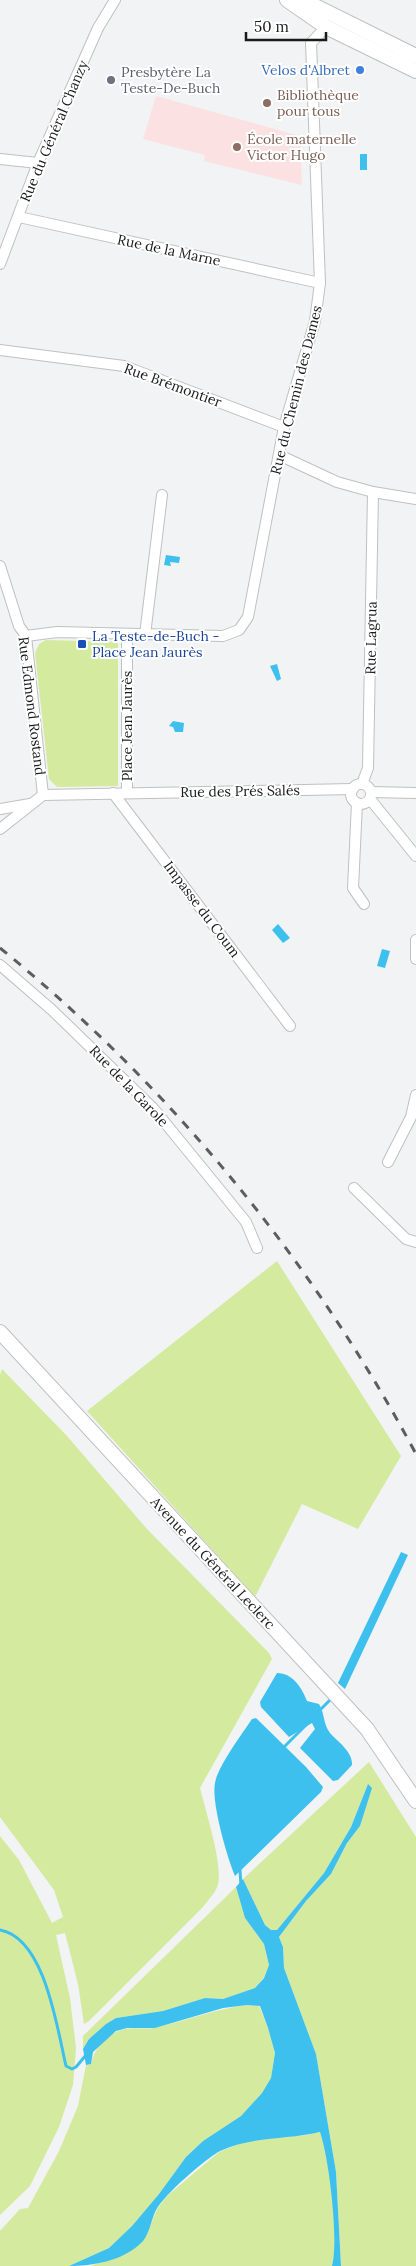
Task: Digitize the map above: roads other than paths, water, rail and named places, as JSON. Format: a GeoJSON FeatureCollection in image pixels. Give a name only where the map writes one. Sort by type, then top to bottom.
{"type":"FeatureCollection","features":[{"type":"Feature","properties":{"kind":"main road"},"geometry":{"type":"LineString","coordinates":[[287,0],[330,29],[416,70]]}},
{"type":"Feature","properties":{"kind":"main road"},"geometry":{"type":"LineString","coordinates":[[303,0],[416,56]]}},
{"type":"Feature","properties":{"kind":"main road"},"geometry":{"type":"LineString","coordinates":[[330,29],[339,25],[341,18]]}},
{"type":"Feature","properties":{"kind":"main road","name":"Avenue du Général Leclerc"},"geometry":{"type":"LineString","coordinates":[[0,1332],[367,1729],[416,1801]]}},
{"type":"Feature","properties":{"kind":"street","name":"Rue du Général Chanzy"},"geometry":{"type":"LineString","coordinates":[[0,264],[38,163],[98,28],[115,0]]}},
{"type":"Feature","properties":{"kind":"street","name":"Rue du Chemin des Dames"},"geometry":{"type":"LineString","coordinates":[[26,636],[57,632],[223,636],[239,630],[244,625],[248,617],[284,427],[315,320],[320,283],[311,43],[330,29]]}},
{"type":"Feature","properties":{"kind":"street"},"geometry":{"type":"LineString","coordinates":[[0,159],[38,163]]}},
{"type":"Feature","properties":{"kind":"street","name":"Rue de la Marne"},"geometry":{"type":"LineString","coordinates":[[18,217],[320,283]]}},
{"type":"Feature","properties":{"kind":"street","name":"Rue Brémontier"},"geometry":{"type":"LineString","coordinates":[[0,350],[124,366],[284,427]]}},
{"type":"Feature","properties":{"kind":"street"},"geometry":{"type":"LineString","coordinates":[[278,455],[338,482],[373,492],[416,499],[416,492]]}},
{"type":"Feature","properties":{"kind":"street","name":"Rue Lagrua"},"geometry":{"type":"LineString","coordinates":[[358,786],[368,768],[373,492]]}},
{"type":"Feature","properties":{"kind":"street"},"geometry":{"type":"LineString","coordinates":[[145,635],[162,495]]}},
{"type":"Feature","properties":{"kind":"street","name":"Rue Edmond Rostand"},"geometry":{"type":"LineString","coordinates":[[0,566],[19,626],[26,636],[43,795],[0,829]]}},
{"type":"Feature","properties":{"kind":"street","name":"Place Jean Jaurès"},"geometry":{"type":"LineString","coordinates":[[43,795],[127,793],[127,635]]}},
{"type":"Feature","properties":{"kind":"street"},"geometry":{"type":"LineString","coordinates":[[364,904],[352,888],[357,803],[351,795],[358,786],[368,787],[370,796],[416,856]]}},
{"type":"Feature","properties":{"kind":"street","name":"Rue des Prés Salés"},"geometry":{"type":"LineString","coordinates":[[127,793],[358,786]]}},
{"type":"Feature","properties":{"kind":"street","name":"Impasse du Coum"},"geometry":{"type":"LineString","coordinates":[[113,793],[290,1026]]}},
{"type":"Feature","properties":{"kind":"street"},"geometry":{"type":"LineString","coordinates":[[357,803],[364,804],[370,796],[416,793]]}},
{"type":"Feature","properties":{"kind":"street"},"geometry":{"type":"LineString","coordinates":[[0,809],[31,804]]}},
{"type":"Feature","properties":{"kind":"street"},"geometry":{"type":"LineString","coordinates":[[416,940],[416,959]]}},
{"type":"Feature","properties":{"kind":"street","name":"Rue de la Garole"},"geometry":{"type":"LineString","coordinates":[[0,964],[52,1010],[153,1108],[246,1222],[257,1248]]}},
{"type":"Feature","properties":{"kind":"street"},"geometry":{"type":"LineString","coordinates":[[388,1162],[411,1117],[416,1095]]}},
{"type":"Feature","properties":{"kind":"street"},"geometry":{"type":"LineString","coordinates":[[354,1188],[406,1239],[416,1242]]}},
{"type":"Feature","properties":{"kind":"water"},"geometry":{"type":"Polygon","coordinates":[[[360,154],[367,154],[367,170],[360,170],[360,154]]]}},
{"type":"Feature","properties":{"kind":"water"},"geometry":{"type":"Polygon","coordinates":[[[166,555],[180,557],[179,563],[170,562],[171,566],[164,565],[166,555]]]}},
{"type":"Feature","properties":{"kind":"water"},"geometry":{"type":"Polygon","coordinates":[[[277,664],[281,679],[277,681],[270,666],[277,664]]]}},
{"type":"Feature","properties":{"kind":"water"},"geometry":{"type":"Polygon","coordinates":[[[173,721],[184,723],[183,732],[175,732],[173,727],[169,726],[173,721]]]}},
{"type":"Feature","properties":{"kind":"water"},"geometry":{"type":"Polygon","coordinates":[[[278,924],[290,938],[283,943],[272,930],[278,924]]]}},
{"type":"Feature","properties":{"kind":"water"},"geometry":{"type":"Polygon","coordinates":[[[382,949],[390,951],[385,968],[377,966],[382,949]]]}},
{"type":"Feature","properties":{"kind":"water"},"geometry":{"type":"Polygon","coordinates":[[[401,1552],[408,1555],[345,1689],[338,1683],[401,1552]]]}},
{"type":"Feature","properties":{"kind":"water"},"geometry":{"type":"Polygon","coordinates":[[[277,1673],[292,1678],[300,1686],[307,1701],[319,1704],[328,1730],[350,1756],[352,1765],[338,1780],[333,1781],[300,1748],[315,1729],[312,1723],[289,1737],[261,1707],[260,1702],[277,1673]]]}},
{"type":"Feature","properties":{"kind":"water"},"geometry":{"type":"Polygon","coordinates":[[[256,1718],[306,1767],[323,1787],[321,1792],[235,1876],[217,1816],[214,1792],[215,1783],[231,1750],[252,1719],[256,1718]]]}},
{"type":"Feature","properties":{"kind":"water"},"geometry":{"type":"Polygon","coordinates":[[[368,1784],[372,1788],[360,1826],[347,1843],[331,1874],[306,1901],[279,1937],[283,1947],[284,1968],[316,2054],[336,2172],[341,2266],[332,2266],[334,2219],[327,2160],[320,2132],[244,2143],[220,2151],[195,2169],[160,2203],[146,2237],[133,2250],[125,2255],[106,2261],[69,2266],[109,2248],[132,2226],[159,2194],[186,2157],[203,2141],[241,2116],[262,2093],[271,2078],[275,2053],[260,2006],[247,2005],[223,2008],[155,2028],[127,2028],[116,2031],[93,2052],[91,2064],[86,2065],[83,2049],[89,2039],[116,2018],[163,2011],[205,1998],[223,1999],[255,1988],[264,1978],[269,1965],[264,1944],[245,1918],[236,1887],[243,1879],[265,1925],[271,1930],[277,1930],[324,1873],[351,1827],[368,1784]]]}},
{"type":"Feature","properties":{"kind":"waterway"},"geometry":{"type":"LineString","coordinates":[[320,1710],[333,1697]]}},
{"type":"Feature","properties":{"kind":"waterway"},"geometry":{"type":"LineString","coordinates":[[283,1748],[307,1724]]}},
{"type":"Feature","properties":{"kind":"waterway"},"geometry":{"type":"LineString","coordinates":[[240,1870],[241,1886]]}},
{"type":"Feature","properties":{"kind":"waterway"},"geometry":{"type":"LineString","coordinates":[[0,1930],[15,1937],[28,1949],[38,1967],[53,2008],[66,2066],[72,2069],[76,2067],[86,2055]]}},
{"type":"Feature","properties":{"kind":"railway"},"geometry":{"type":"LineString","coordinates":[[0,948],[63,1002],[123,1058],[233,1180],[284,1245],[331,1313],[375,1382],[416,1454]]}},
{"type":"Feature","properties":{"kind":"place","name":"Velos d'Albret"},"geometry":{"type":"Point","coordinates":[360,70]}},
{"type":"Feature","properties":{"kind":"place","name":"Presbytère La Teste-De-Buch"},"geometry":{"type":"Point","coordinates":[111,80]}},
{"type":"Feature","properties":{"kind":"place","name":"Bibliothèque pour tous"},"geometry":{"type":"Point","coordinates":[267,103]}},
{"type":"Feature","properties":{"kind":"place","name":"École maternelle Victor Hugo"},"geometry":{"type":"Point","coordinates":[237,147]}},
{"type":"Feature","properties":{"kind":"place","name":"La Teste-de-Buch - Place Jean Jaurès"},"geometry":{"type":"Point","coordinates":[82,644]}}]}
